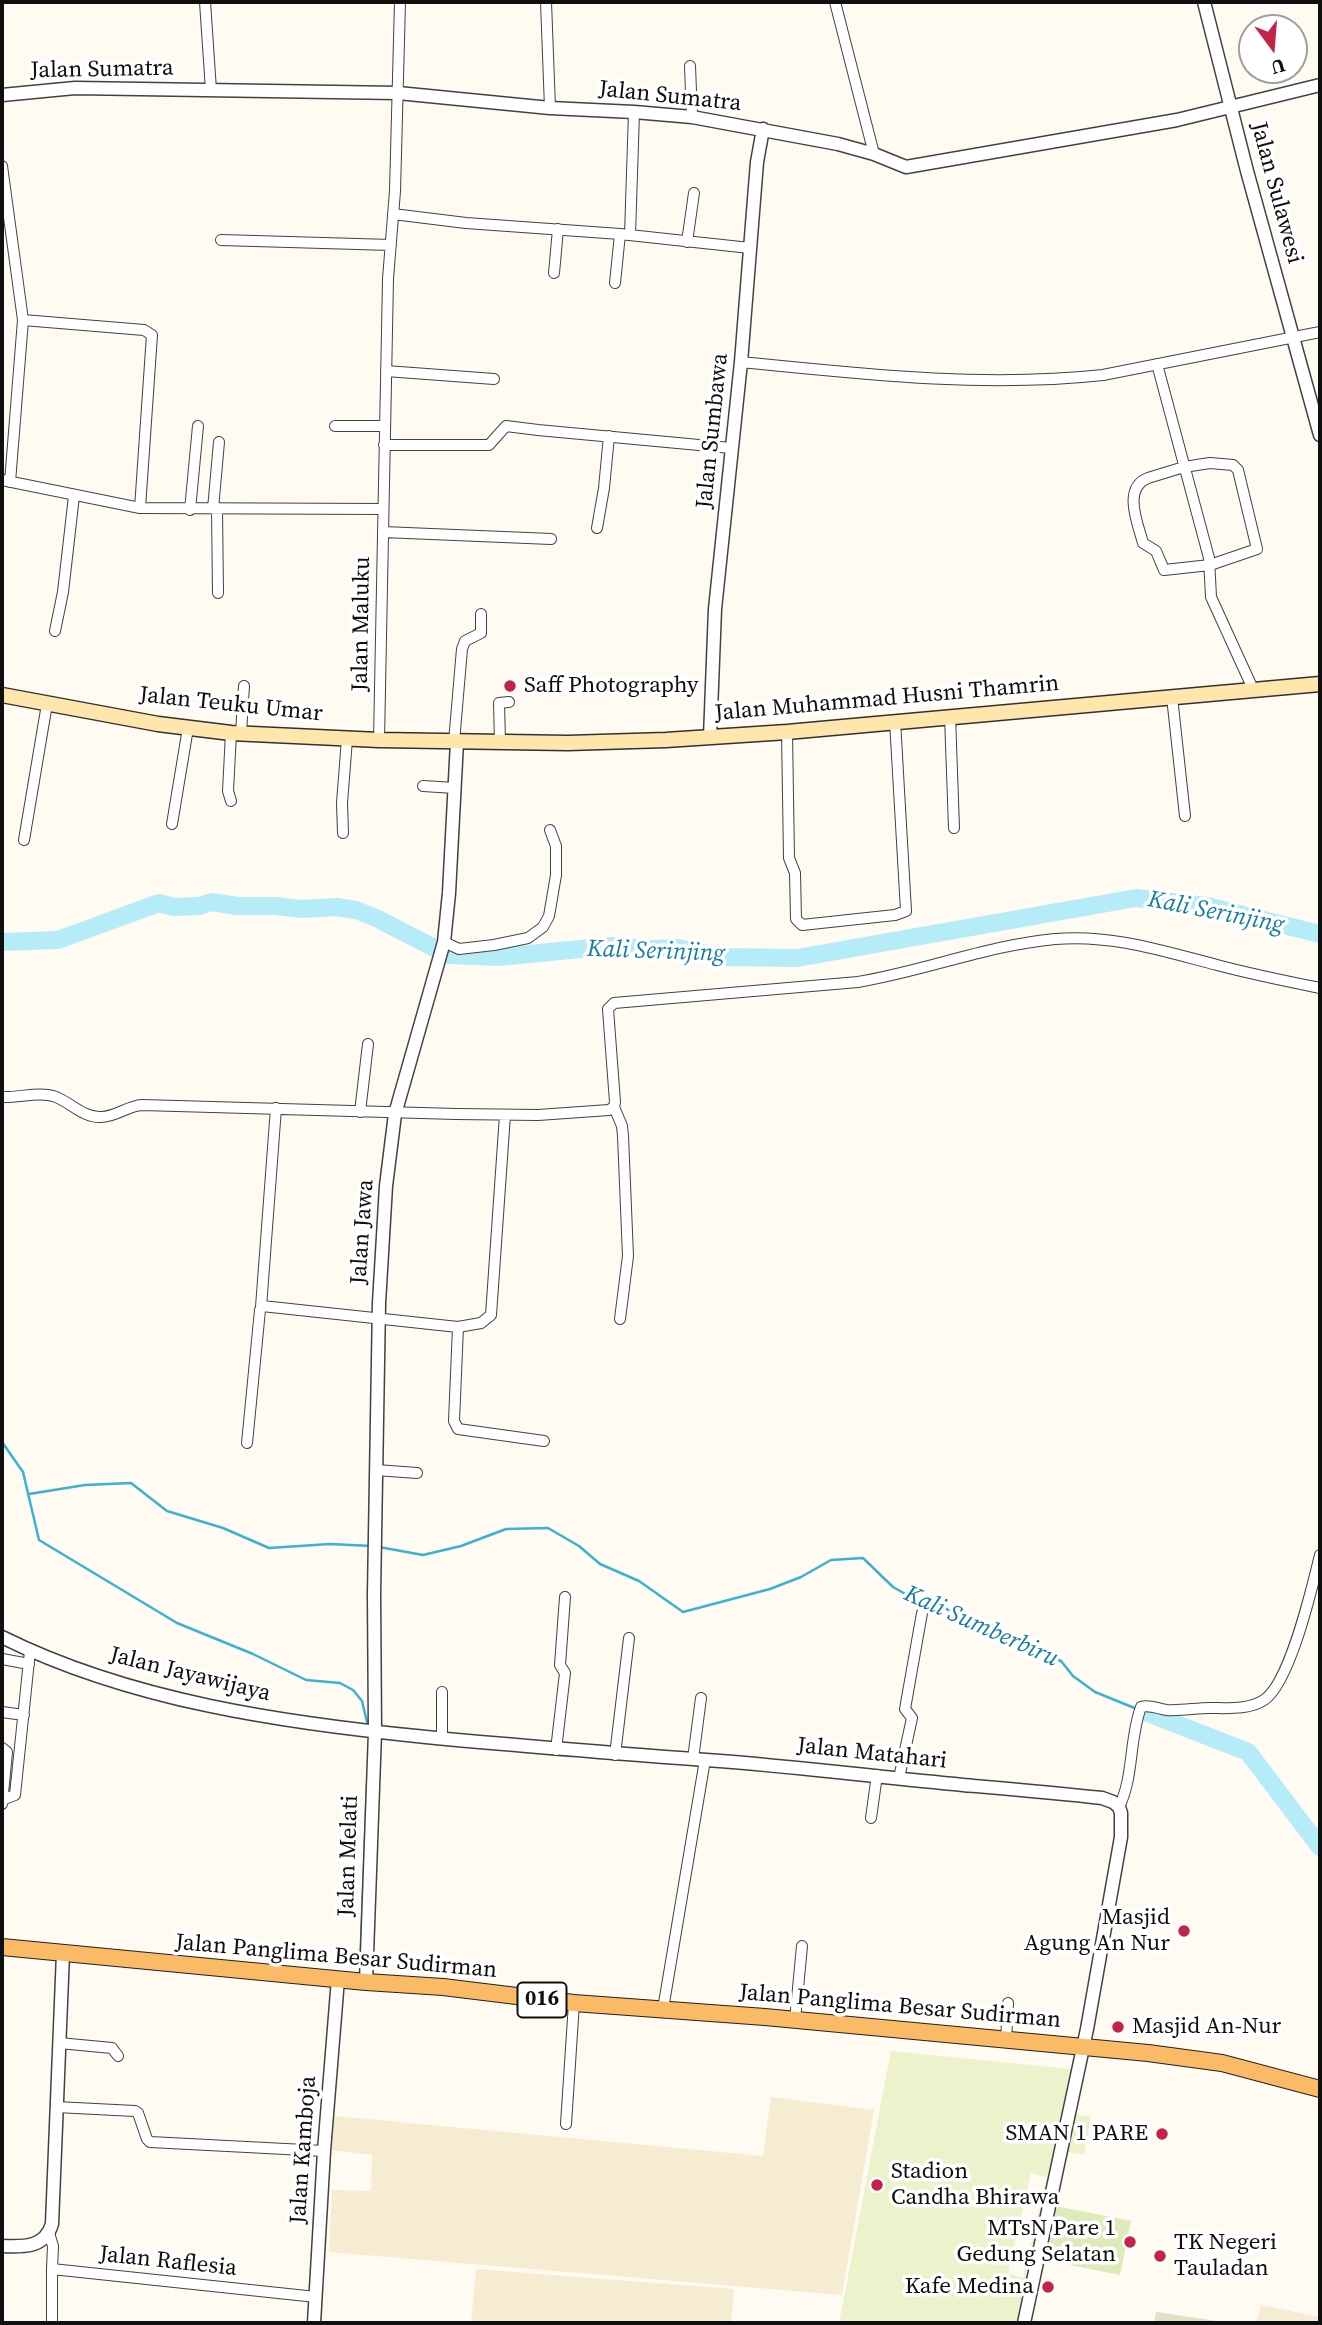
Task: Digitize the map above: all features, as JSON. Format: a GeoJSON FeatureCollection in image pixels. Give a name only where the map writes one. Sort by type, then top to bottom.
{"type":"FeatureCollection","features":[{"type":"Feature","properties":{"kind":"main road","name":"Jalan Muhammad Husni Thamrin"},"geometry":{"type":"LineString","coordinates":[[456,742],[568,743],[787,732],[1320,684]]}},
{"type":"Feature","properties":{"kind":"main road","name":"Jalan Teuku Umar"},"geometry":{"type":"LineString","coordinates":[[2,695],[188,728],[236,733],[456,742]]}},
{"type":"Feature","properties":{"kind":"main road","name":"Jalan Panglima Besar Sudirman"},"geometry":{"type":"LineString","coordinates":[[2,1947],[443,1987],[574,2003],[796,2020],[1084,2047]]}},
{"type":"Feature","properties":{"kind":"main road","name":"016"},"geometry":{"type":"LineString","coordinates":[[1084,2047],[1222,2063],[1320,2089]]}},
{"type":"Feature","properties":{"kind":"street"},"geometry":{"type":"LineString","coordinates":[[205,2],[211,90]]}},
{"type":"Feature","properties":{"kind":"street","name":"Jalan Maluku"},"geometry":{"type":"LineString","coordinates":[[379,740],[386,371],[400,2]]}},
{"type":"Feature","properties":{"kind":"street"},"geometry":{"type":"LineString","coordinates":[[546,2],[550,108]]}},
{"type":"Feature","properties":{"kind":"street"},"geometry":{"type":"LineString","coordinates":[[835,2],[874,154]]}},
{"type":"Feature","properties":{"kind":"street","name":"Jalan Sulawesi"},"geometry":{"type":"LineString","coordinates":[[1204,2],[1320,435]]}},
{"type":"Feature","properties":{"kind":"street"},"geometry":{"type":"LineString","coordinates":[[690,66],[692,117]]}},
{"type":"Feature","properties":{"kind":"street","name":"Jalan Sumatra"},"geometry":{"type":"LineString","coordinates":[[2,94],[75,88],[398,93],[550,108],[635,112],[692,117],[763,130],[874,154],[906,167],[1231,108],[1320,85]]}},
{"type":"Feature","properties":{"kind":"street"},"geometry":{"type":"LineString","coordinates":[[615,283],[625,234],[635,112]]}},
{"type":"Feature","properties":{"kind":"street","name":"Jalan Sumbawa"},"geometry":{"type":"LineString","coordinates":[[710,737],[715,609],[741,362],[757,162],[763,130]]}},
{"type":"Feature","properties":{"kind":"street"},"geometry":{"type":"LineString","coordinates":[[2,166],[6,232],[23,320],[6,481],[140,508],[383,509]]}},
{"type":"Feature","properties":{"kind":"street"},"geometry":{"type":"LineString","coordinates":[[687,242],[694,193]]}},
{"type":"Feature","properties":{"kind":"street"},"geometry":{"type":"LineString","coordinates":[[393,214],[750,248]]}},
{"type":"Feature","properties":{"kind":"street"},"geometry":{"type":"LineString","coordinates":[[554,273],[558,229]]}},
{"type":"Feature","properties":{"kind":"street"},"geometry":{"type":"LineString","coordinates":[[221,240],[391,245]]}},
{"type":"Feature","properties":{"kind":"street"},"geometry":{"type":"LineString","coordinates":[[23,320],[144,330],[152,335],[140,508]]}},
{"type":"Feature","properties":{"kind":"street"},"geometry":{"type":"LineString","coordinates":[[741,362],[921,377],[1023,379],[1103,375],[1320,332]]}},
{"type":"Feature","properties":{"kind":"street"},"geometry":{"type":"LineString","coordinates":[[1157,364],[1210,565],[1211,597],[1253,689]]}},
{"type":"Feature","properties":{"kind":"street"},"geometry":{"type":"LineString","coordinates":[[386,371],[494,379]]}},
{"type":"Feature","properties":{"kind":"street"},"geometry":{"type":"LineString","coordinates":[[384,445],[489,445],[509,425],[731,448]]}},
{"type":"Feature","properties":{"kind":"street"},"geometry":{"type":"LineString","coordinates":[[190,510],[198,426]]}},
{"type":"Feature","properties":{"kind":"street"},"geometry":{"type":"LineString","coordinates":[[335,426],[385,426]]}},
{"type":"Feature","properties":{"kind":"street"},"geometry":{"type":"LineString","coordinates":[[597,528],[609,436]]}},
{"type":"Feature","properties":{"kind":"street"},"geometry":{"type":"LineString","coordinates":[[218,593],[215,509],[219,442]]}},
{"type":"Feature","properties":{"kind":"street"},"geometry":{"type":"LineString","coordinates":[[1216,462],[1234,465],[1238,470],[1257,550],[1210,565],[1164,570],[1156,551],[1143,543],[1134,507],[1135,490],[1142,481],[1184,467],[1216,462]]}},
{"type":"Feature","properties":{"kind":"street"},"geometry":{"type":"LineString","coordinates":[[55,631],[63,592],[74,496]]}},
{"type":"Feature","properties":{"kind":"street"},"geometry":{"type":"LineString","coordinates":[[383,532],[551,539]]}},
{"type":"Feature","properties":{"kind":"street"},"geometry":{"type":"LineString","coordinates":[[456,742],[462,649],[465,641],[481,633],[481,614]]}},
{"type":"Feature","properties":{"kind":"street"},"geometry":{"type":"LineString","coordinates":[[231,801],[228,791],[244,686]]}},
{"type":"Feature","properties":{"kind":"street"},"geometry":{"type":"LineString","coordinates":[[1172,697],[1185,816]]}},
{"type":"Feature","properties":{"kind":"street"},"geometry":{"type":"LineString","coordinates":[[500,743],[499,703],[509,702]]}},
{"type":"Feature","properties":{"kind":"street"},"geometry":{"type":"LineString","coordinates":[[24,840],[47,704]]}},
{"type":"Feature","properties":{"kind":"street"},"geometry":{"type":"LineString","coordinates":[[950,716],[954,828]]}},
{"type":"Feature","properties":{"kind":"street"},"geometry":{"type":"LineString","coordinates":[[787,732],[789,858],[795,873],[796,919],[802,925],[824,923],[900,915],[906,911],[895,721]]}},
{"type":"Feature","properties":{"kind":"street"},"geometry":{"type":"LineString","coordinates":[[172,824],[188,728]]}},
{"type":"Feature","properties":{"kind":"street"},"geometry":{"type":"LineString","coordinates":[[343,833],[342,803],[347,739]]}},
{"type":"Feature","properties":{"kind":"street","name":"Jalan Jawa"},"geometry":{"type":"LineString","coordinates":[[369,1731],[379,1317],[386,1186],[395,1114],[443,944],[449,893],[456,742]]}},
{"type":"Feature","properties":{"kind":"street"},"geometry":{"type":"LineString","coordinates":[[423,786],[455,788]]}},
{"type":"Feature","properties":{"kind":"street"},"geometry":{"type":"LineString","coordinates":[[443,944],[459,949],[494,945],[532,936],[543,927],[549,916],[556,875],[556,846],[550,830]]}},
{"type":"Feature","properties":{"kind":"street"},"geometry":{"type":"LineString","coordinates":[[620,1319],[628,1256],[623,1136],[614,1107],[608,1009],[614,1003],[858,982],[898,975],[1028,942],[1057,939],[1119,940],[1253,975],[1320,988]]}},
{"type":"Feature","properties":{"kind":"street"},"geometry":{"type":"LineString","coordinates":[[360,1112],[368,1044]]}},
{"type":"Feature","properties":{"kind":"street"},"geometry":{"type":"LineString","coordinates":[[2,1097],[52,1096],[100,1118],[135,1105],[505,1115],[583,1113],[614,1107]]}},
{"type":"Feature","properties":{"kind":"street"},"geometry":{"type":"LineString","coordinates":[[247,1443],[261,1307],[276,1108]]}},
{"type":"Feature","properties":{"kind":"street"},"geometry":{"type":"LineString","coordinates":[[261,1307],[268,1305],[458,1326],[481,1323],[489,1318],[493,1310],[505,1115]]}},
{"type":"Feature","properties":{"kind":"street"},"geometry":{"type":"LineString","coordinates":[[458,1326],[454,1421],[458,1429],[544,1441]]}},
{"type":"Feature","properties":{"kind":"street"},"geometry":{"type":"LineString","coordinates":[[376,1470],[417,1473]]}},
{"type":"Feature","properties":{"kind":"street"},"geometry":{"type":"LineString","coordinates":[[1024,2323],[1084,2047],[1121,1837],[1119,1807],[1125,1791],[1140,1710],[1146,1706],[1168,1710],[1238,1707],[1263,1701],[1275,1688],[1287,1667],[1320,1555]]}},
{"type":"Feature","properties":{"kind":"street"},"geometry":{"type":"LineString","coordinates":[[556,1750],[565,1673],[560,1665],[565,1597]]}},
{"type":"Feature","properties":{"kind":"street"},"geometry":{"type":"LineString","coordinates":[[899,1778],[912,1718],[905,1709],[922,1613]]}},
{"type":"Feature","properties":{"kind":"street","name":"Jalan Jayawijaya"},"geometry":{"type":"LineString","coordinates":[[2,1637],[30,1658],[125,1685],[236,1711],[369,1731]]}},
{"type":"Feature","properties":{"kind":"street"},"geometry":{"type":"LineString","coordinates":[[615,1755],[629,1638]]}},
{"type":"Feature","properties":{"kind":"street"},"geometry":{"type":"LineString","coordinates":[[2,1659],[30,1658],[15,1795],[2,1802]]}},
{"type":"Feature","properties":{"kind":"street"},"geometry":{"type":"LineString","coordinates":[[442,1692],[442,1739]]}},
{"type":"Feature","properties":{"kind":"street"},"geometry":{"type":"LineString","coordinates":[[663,2009],[699,1759],[701,1698]]}},
{"type":"Feature","properties":{"kind":"street"},"geometry":{"type":"LineString","coordinates":[[2,1712],[24,1715]]}},
{"type":"Feature","properties":{"kind":"street","name":"Jalan Matahari"},"geometry":{"type":"LineString","coordinates":[[369,1731],[556,1750],[699,1759],[877,1775],[1102,1798],[1119,1807]]}},
{"type":"Feature","properties":{"kind":"street","name":"Jalan Melati"},"geometry":{"type":"LineString","coordinates":[[366,1982],[369,1731]]}},
{"type":"Feature","properties":{"kind":"street"},"geometry":{"type":"LineString","coordinates":[[2,1748],[7,1752],[2,1802]]}},
{"type":"Feature","properties":{"kind":"street"},"geometry":{"type":"LineString","coordinates":[[871,1818],[877,1775]]}},
{"type":"Feature","properties":{"kind":"street"},"geometry":{"type":"LineString","coordinates":[[796,2020],[803,1946]]}},
{"type":"Feature","properties":{"kind":"street"},"geometry":{"type":"LineString","coordinates":[[2,2246],[29,2246],[40,2243],[49,2233],[52,2224],[63,1953]]}},
{"type":"Feature","properties":{"kind":"street","name":"Jalan Kamboja"},"geometry":{"type":"LineString","coordinates":[[314,2323],[338,1979]]}},
{"type":"Feature","properties":{"kind":"street"},"geometry":{"type":"LineString","coordinates":[[566,2124],[574,2003]]}},
{"type":"Feature","properties":{"kind":"street"},"geometry":{"type":"LineString","coordinates":[[1006,2040],[1008,2003]]}},
{"type":"Feature","properties":{"kind":"street"},"geometry":{"type":"LineString","coordinates":[[58,2043],[112,2049],[118,2056]]}},
{"type":"Feature","properties":{"kind":"street"},"geometry":{"type":"LineString","coordinates":[[56,2108],[135,2111],[140,2117],[146,2139],[150,2142],[324,2151]]}},
{"type":"Feature","properties":{"kind":"street"},"geometry":{"type":"LineString","coordinates":[[49,2233],[53,2246],[52,2323]]}},
{"type":"Feature","properties":{"kind":"street","name":"Jalan Raflesia"},"geometry":{"type":"LineString","coordinates":[[52,2269],[316,2297]]}},
{"type":"Feature","properties":{"kind":"shaded area"},"geometry":{"type":"Polygon","coordinates":[[[771,2097],[874,2110],[842,2295],[329,2252],[332,2190],[371,2191],[372,2155],[331,2150],[334,2116],[763,2156],[771,2097]]]}},
{"type":"Feature","properties":{"kind":"shaded area"},"geometry":{"type":"Polygon","coordinates":[[[476,2269],[734,2289],[731,2323],[471,2323],[476,2269]]]}},
{"type":"Feature","properties":{"kind":"shaded area"},"geometry":{"type":"Polygon","coordinates":[[[1261,2305],[1320,2317],[1320,2323],[1256,2323],[1261,2305]]]}},
{"type":"Feature","properties":{"kind":"green space"},"geometry":{"type":"Polygon","coordinates":[[[891,2051],[1071,2069],[1020,2323],[839,2323],[891,2051]],[[1031,2173],[1008,2273],[1023,2278],[1047,2177],[1031,2173]]]}},
{"type":"Feature","properties":{"kind":"green space"},"geometry":{"type":"Polygon","coordinates":[[[1074,2114],[1091,2117],[1084,2155],[1067,2152],[1074,2114]]]}},
{"type":"Feature","properties":{"kind":"green space"},"geometry":{"type":"Polygon","coordinates":[[[1056,2206],[1131,2221],[1120,2275],[1045,2260],[1056,2206]]]}},
{"type":"Feature","properties":{"kind":"green space"},"geometry":{"type":"Polygon","coordinates":[[[1156,2312],[1224,2322],[1224,2323],[1154,2323],[1156,2312]]]}},
{"type":"Feature","properties":{"kind":"waterway","name":"Kali Serinjing"},"geometry":{"type":"LineString","coordinates":[[2,942],[58,940],[159,903],[174,907],[199,906],[212,902],[237,906],[301,909],[337,907],[356,910],[448,955],[499,957],[611,946],[678,948],[724,957],[797,958],[1136,898],[1207,906],[1320,934]]}},
{"type":"Feature","properties":{"kind":"waterway"},"geometry":{"type":"LineString","coordinates":[[2,1442],[23,1472],[39,1540],[177,1623],[253,1654],[306,1680],[340,1683],[353,1690],[362,1701],[368,1726]]}},
{"type":"Feature","properties":{"kind":"waterway","name":"Kali Sumberbiru"},"geometry":{"type":"LineString","coordinates":[[29,1494],[85,1485],[131,1483],[167,1511],[223,1528],[269,1548],[330,1544],[372,1546]]}},
{"type":"Feature","properties":{"kind":"waterway","name":"Kali Sumberbiru"},"geometry":{"type":"LineString","coordinates":[[379,1547],[423,1555],[461,1546],[506,1529],[548,1528],[579,1546],[600,1564],[639,1581],[683,1612],[770,1589],[801,1577],[831,1560],[863,1558],[893,1587],[923,1604],[944,1607],[962,1620],[1061,1661],[1073,1676],[1095,1692],[1137,1709]]}},
{"type":"Feature","properties":{"kind":"waterway","name":"Kali Sumberbiru"},"geometry":{"type":"LineString","coordinates":[[1148,1713],[1248,1752],[1320,1847]]}},
{"type":"Feature","properties":{"kind":"waterway"},"geometry":{"type":"LineString","coordinates":[[360,1971],[367,1785]]}},
{"type":"Feature","properties":{"kind":"place","name":"Saff Photography"},"geometry":{"type":"Point","coordinates":[510,686]}},
{"type":"Feature","properties":{"kind":"place","name":"Masjid Agung An Nur"},"geometry":{"type":"Point","coordinates":[1184,1931]}},
{"type":"Feature","properties":{"kind":"place","name":"Masjid An-Nur"},"geometry":{"type":"Point","coordinates":[1118,2027]}},
{"type":"Feature","properties":{"kind":"place","name":"SMAN 1 PARE"},"geometry":{"type":"Point","coordinates":[1162,2134]}},
{"type":"Feature","properties":{"kind":"place","name":"Stadion Candha Bhirawa"},"geometry":{"type":"Point","coordinates":[877,2185]}},
{"type":"Feature","properties":{"kind":"place","name":"MTsN Pare 1 Gedung Selatan"},"geometry":{"type":"Point","coordinates":[1130,2242]}},
{"type":"Feature","properties":{"kind":"place","name":"TK Negeri Tauladan"},"geometry":{"type":"Point","coordinates":[1160,2256]}},
{"type":"Feature","properties":{"kind":"place","name":"Kafe Medina"},"geometry":{"type":"Point","coordinates":[1048,2287]}}]}
